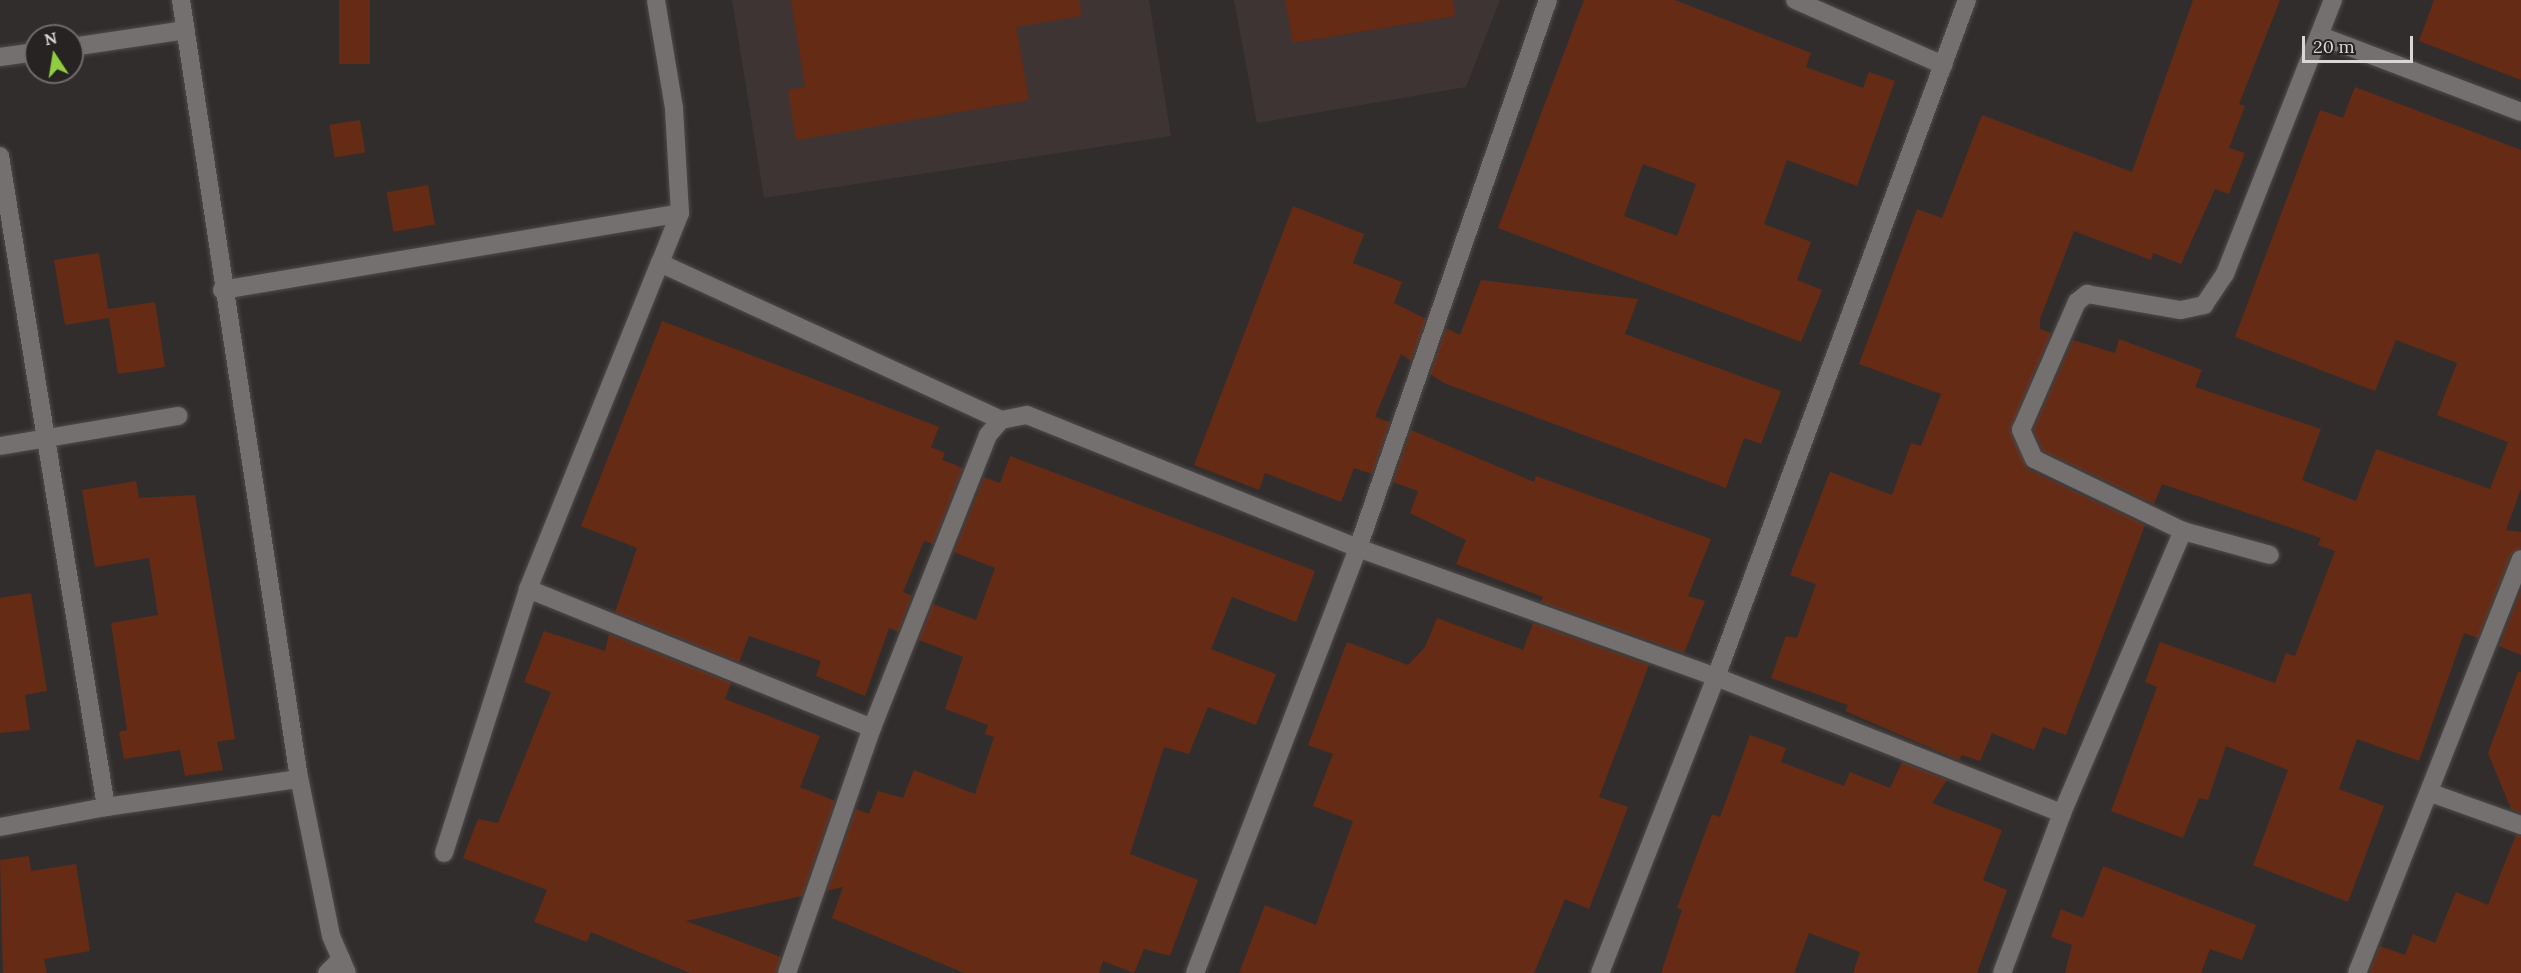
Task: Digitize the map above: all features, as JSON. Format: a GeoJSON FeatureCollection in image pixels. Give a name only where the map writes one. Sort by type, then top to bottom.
{"type":"FeatureCollection","features":[{"type":"Feature","properties":{"kind":"street"},"geometry":{"type":"LineString","coordinates":[[181,0],[222,291],[299,779],[331,936],[344,966],[327,973]]}},
{"type":"Feature","properties":{"kind":"street"},"geometry":{"type":"LineString","coordinates":[[444,853],[528,589],[680,213],[674,108],[656,0]]}},
{"type":"Feature","properties":{"kind":"street"},"geometry":{"type":"LineString","coordinates":[[1195,973],[1358,548],[1548,0]]}},
{"type":"Feature","properties":{"kind":"street"},"geometry":{"type":"LineString","coordinates":[[1795,0],[1943,65]]}},
{"type":"Feature","properties":{"kind":"street"},"geometry":{"type":"LineString","coordinates":[[1600,973],[1716,677],[1967,0]]}},
{"type":"Feature","properties":{"kind":"street"},"geometry":{"type":"LineString","coordinates":[[2270,555],[2183,531],[2034,459],[2021,430],[2078,302],[2087,294],[2181,310],[2204,305],[2225,274],[2321,36],[2333,0]]}},
{"type":"Feature","properties":{"kind":"street"},"geometry":{"type":"LineString","coordinates":[[84,45],[186,30]]}},
{"type":"Feature","properties":{"kind":"street"},"geometry":{"type":"LineString","coordinates":[[2321,36],[2521,112]]}},
{"type":"Feature","properties":{"kind":"street"},"geometry":{"type":"LineString","coordinates":[[0,57],[24,54]]}},
{"type":"Feature","properties":{"kind":"street"},"geometry":{"type":"LineString","coordinates":[[0,156],[50,438],[106,807]]}},
{"type":"Feature","properties":{"kind":"street"},"geometry":{"type":"LineString","coordinates":[[222,291],[680,213]]}},
{"type":"Feature","properties":{"kind":"street"},"geometry":{"type":"LineString","coordinates":[[660,263],[1001,420],[1027,415],[1358,548],[1716,677],[2062,813]]}},
{"type":"Feature","properties":{"kind":"street"},"geometry":{"type":"LineString","coordinates":[[0,446],[178,416]]}},
{"type":"Feature","properties":{"kind":"street"},"geometry":{"type":"LineString","coordinates":[[787,973],[872,728],[988,435],[1001,420]]}},
{"type":"Feature","properties":{"kind":"street"},"geometry":{"type":"LineString","coordinates":[[2002,973],[2062,813],[2183,531]]}},
{"type":"Feature","properties":{"kind":"street"},"geometry":{"type":"LineString","coordinates":[[2357,973],[2431,793],[2521,559]]}},
{"type":"Feature","properties":{"kind":"street"},"geometry":{"type":"LineString","coordinates":[[528,589],[872,728]]}},
{"type":"Feature","properties":{"kind":"street"},"geometry":{"type":"LineString","coordinates":[[0,827],[106,807],[299,779]]}},
{"type":"Feature","properties":{"kind":"street"},"geometry":{"type":"LineString","coordinates":[[2431,793],[2521,825]]}},
{"type":"Feature","properties":{"kind":"shaded area"},"geometry":{"type":"Polygon","coordinates":[[[732,0],[1149,0],[1171,136],[764,198],[732,0]]]}},
{"type":"Feature","properties":{"kind":"shaded area"},"geometry":{"type":"Polygon","coordinates":[[[1234,0],[1500,0],[1466,87],[1257,123],[1234,0]]]}},
{"type":"Feature","properties":{"kind":"building"},"geometry":{"type":"Polygon","coordinates":[[[339,0],[370,0],[370,64],[339,64],[339,0]]]}},
{"type":"Feature","properties":{"kind":"building"},"geometry":{"type":"Polygon","coordinates":[[[791,0],[1080,0],[1081,16],[1016,27],[1029,100],[796,140],[788,90],[805,87],[791,0]]]}},
{"type":"Feature","properties":{"kind":"building"},"geometry":{"type":"Polygon","coordinates":[[[1285,0],[1453,0],[1455,16],[1293,43],[1285,0]]]}},
{"type":"Feature","properties":{"kind":"building"},"geometry":{"type":"Polygon","coordinates":[[[1584,0],[1675,0],[1811,53],[1806,67],[1863,88],[1869,72],[1895,81],[1857,186],[1787,160],[1764,224],[1811,242],[1797,280],[1822,290],[1801,342],[1498,228],[1584,0]],[[1643,164],[1624,216],[1677,236],[1696,184],[1643,164]]]}},
{"type":"Feature","properties":{"kind":"building"},"geometry":{"type":"Polygon","coordinates":[[[2193,0],[2280,0],[2239,104],[2245,106],[2229,148],[2245,153],[2229,194],[2215,189],[2181,264],[2153,253],[2151,260],[2074,231],[2040,319],[2040,329],[2051,333],[2010,430],[2028,469],[2145,525],[2066,735],[2043,727],[2034,750],[1992,733],[1980,761],[1962,755],[1959,760],[1845,711],[1848,705],[1771,678],[1786,636],[1797,638],[1816,584],[1790,575],[1830,472],[1892,495],[1911,443],[1921,446],[1941,394],[1859,364],[1917,209],[1942,218],[1982,115],[2132,172],[2193,0]]]}},
{"type":"Feature","properties":{"kind":"building"},"geometry":{"type":"Polygon","coordinates":[[[2434,0],[2521,0],[2521,80],[2419,41],[2434,0]]]}},
{"type":"Feature","properties":{"kind":"building"},"geometry":{"type":"Polygon","coordinates":[[[2355,87],[2521,150],[2521,489],[2506,530],[2521,532],[2521,548],[2511,555],[2478,638],[2464,633],[2419,761],[2357,739],[2339,789],[2384,806],[2348,902],[2253,865],[2288,770],[2226,746],[2208,800],[2199,798],[2183,838],[2111,811],[2157,687],[2145,682],[2160,642],[2275,683],[2286,653],[2295,656],[2335,551],[2318,545],[2321,538],[2162,484],[2154,504],[2043,451],[2033,430],[2073,340],[2115,353],[2119,339],[2202,370],[2195,387],[2321,429],[2302,480],[2356,501],[2376,449],[2490,489],[2508,442],[2437,415],[2457,363],[2396,340],[2375,391],[2235,337],[2320,110],[2343,118],[2355,87]]]}},
{"type":"Feature","properties":{"kind":"building"},"geometry":{"type":"Polygon","coordinates":[[[360,120],[365,153],[335,157],[329,125],[360,120]]]}},
{"type":"Feature","properties":{"kind":"building"},"geometry":{"type":"Polygon","coordinates":[[[428,185],[435,224],[394,232],[387,192],[428,185]]]}},
{"type":"Feature","properties":{"kind":"building"},"geometry":{"type":"Polygon","coordinates":[[[1293,206],[1364,234],[1353,263],[1402,282],[1394,303],[1426,319],[1411,361],[1401,354],[1375,417],[1390,422],[1372,474],[1354,468],[1341,502],[1265,473],[1259,490],[1194,465],[1293,206]]]}},
{"type":"Feature","properties":{"kind":"building"},"geometry":{"type":"Polygon","coordinates":[[[99,253],[108,309],[155,302],[165,367],[118,374],[109,318],[65,325],[54,260],[99,253]]]}},
{"type":"Feature","properties":{"kind":"building"},"geometry":{"type":"Polygon","coordinates":[[[1481,280],[1638,299],[1625,334],[1781,391],[1761,444],[1744,438],[1726,488],[1444,383],[1430,374],[1446,328],[1460,335],[1481,280]]]}},
{"type":"Feature","properties":{"kind":"building"},"geometry":{"type":"Polygon","coordinates":[[[662,321],[939,427],[931,447],[945,453],[942,460],[963,468],[933,544],[924,541],[903,592],[912,596],[898,632],[889,628],[865,696],[816,676],[821,661],[749,636],[739,662],[615,612],[637,548],[581,526],[662,321]]]}},
{"type":"Feature","properties":{"kind":"building"},"geometry":{"type":"Polygon","coordinates":[[[1411,430],[1534,482],[1536,476],[1711,539],[1688,596],[1705,601],[1684,653],[1541,602],[1543,597],[1456,564],[1466,540],[1410,513],[1418,491],[1393,482],[1411,430]]]}},
{"type":"Feature","properties":{"kind":"building"},"geometry":{"type":"Polygon","coordinates":[[[1010,456],[1315,571],[1296,622],[1232,597],[1211,649],[1276,674],[1256,725],[1208,707],[1189,754],[1164,747],[1130,854],[1198,880],[1170,956],[1144,949],[1134,973],[1103,961],[1099,973],[964,973],[832,918],[843,887],[827,891],[856,809],[869,814],[878,791],[903,798],[914,770],[975,794],[994,737],[985,734],[988,725],[945,709],[963,657],[919,640],[933,604],[976,620],[995,568],[954,552],[984,477],[1000,483],[1010,456]]]}},
{"type":"Feature","properties":{"kind":"building"},"geometry":{"type":"Polygon","coordinates":[[[136,481],[139,498],[195,495],[235,739],[217,742],[223,770],[185,776],[180,750],[124,759],[119,732],[127,730],[111,623],[158,615],[149,558],[95,567],[82,490],[136,481]]]}},
{"type":"Feature","properties":{"kind":"building"},"geometry":{"type":"Polygon","coordinates":[[[2521,590],[2521,655],[2499,646],[2521,590]]]}},
{"type":"Feature","properties":{"kind":"building"},"geometry":{"type":"Polygon","coordinates":[[[31,593],[47,691],[25,695],[30,730],[0,733],[0,598],[31,593]]]}},
{"type":"Feature","properties":{"kind":"building"},"geometry":{"type":"Polygon","coordinates":[[[1437,618],[1523,650],[1533,623],[1649,665],[1599,797],[1628,807],[1589,909],[1565,899],[1534,973],[1239,973],[1265,905],[1316,925],[1353,821],[1313,806],[1333,754],[1308,745],[1347,642],[1408,665],[1425,647],[1437,618]]]}},
{"type":"Feature","properties":{"kind":"building"},"geometry":{"type":"Polygon","coordinates":[[[544,631],[605,651],[609,634],[731,683],[725,699],[820,736],[800,787],[835,801],[802,896],[686,921],[781,957],[776,973],[690,973],[591,932],[587,942],[534,922],[547,890],[463,858],[478,819],[498,823],[551,692],[524,682],[544,631]]]}},
{"type":"Feature","properties":{"kind":"building"},"geometry":{"type":"Polygon","coordinates":[[[2518,672],[2521,672],[2521,813],[2511,809],[2488,753],[2518,672]]]}},
{"type":"Feature","properties":{"kind":"building"},"geometry":{"type":"Polygon","coordinates":[[[1750,735],[1786,748],[1781,762],[1844,786],[1850,772],[1890,788],[1902,762],[1947,780],[1932,803],[2002,830],[1983,880],[2007,890],[1977,973],[1853,973],[1860,952],[1809,933],[1794,973],[1661,973],[1682,910],[1677,908],[1712,814],[1720,817],[1750,735]]]}},
{"type":"Feature","properties":{"kind":"building"},"geometry":{"type":"Polygon","coordinates":[[[2516,835],[2521,836],[2521,973],[2369,973],[2380,946],[2405,955],[2413,934],[2435,943],[2456,892],[2488,905],[2516,835]]]}},
{"type":"Feature","properties":{"kind":"building"},"geometry":{"type":"Polygon","coordinates":[[[29,856],[31,871],[76,864],[90,951],[44,959],[47,973],[3,973],[0,860],[29,856]]]}},
{"type":"Feature","properties":{"kind":"building"},"geometry":{"type":"Polygon","coordinates":[[[2103,866],[2256,925],[2242,960],[2210,949],[2201,973],[2065,973],[2072,945],[2051,937],[2061,909],[2083,918],[2103,866]]]}}]}
